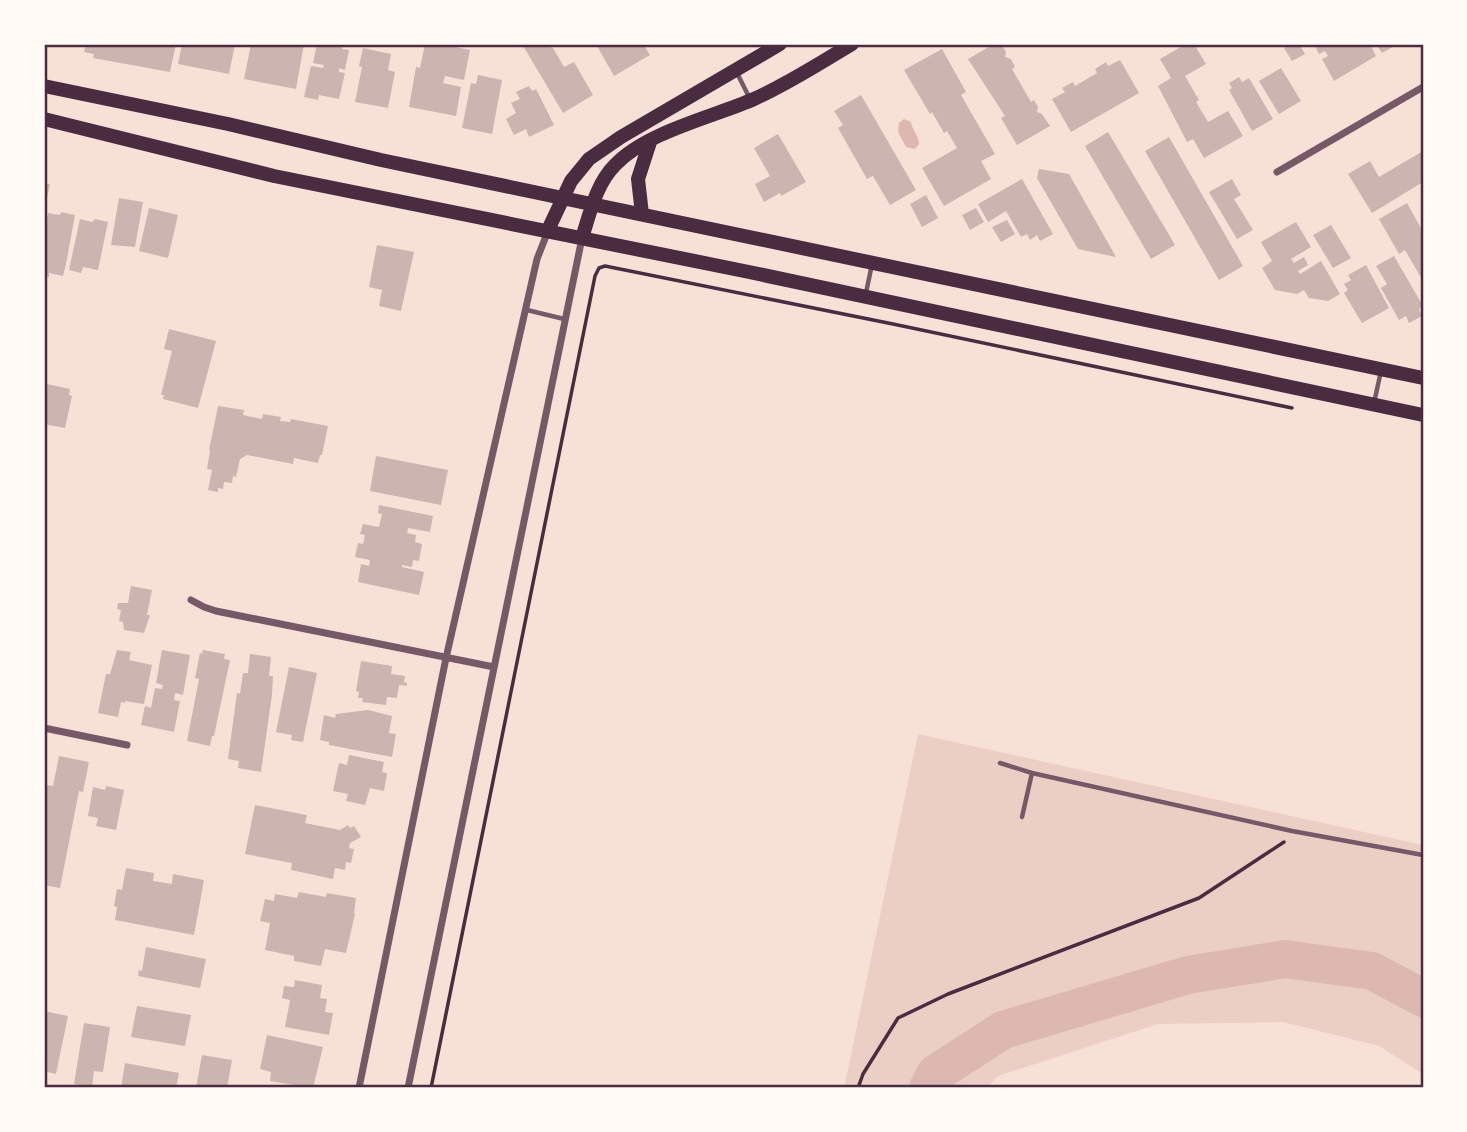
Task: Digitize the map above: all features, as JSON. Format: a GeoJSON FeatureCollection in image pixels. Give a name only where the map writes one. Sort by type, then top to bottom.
{"type":"FeatureCollection","features":[{"type":"Feature","properties":{"kind":"main road"},"geometry":{"type":"LineString","coordinates":[[548,230],[581,167],[602,149],[780,44]]}},
{"type":"Feature","properties":{"kind":"main road"},"geometry":{"type":"LineString","coordinates":[[582,238],[593,203],[604,179],[614,166],[650,142],[696,120],[774,90],[852,44]]}},
{"type":"Feature","properties":{"kind":"main road"},"geometry":{"type":"LineString","coordinates":[[44,86],[872,264],[1423,378]]}},
{"type":"Feature","properties":{"kind":"main road"},"geometry":{"type":"LineString","coordinates":[[44,119],[274,176],[548,230],[1423,415]]}},
{"type":"Feature","properties":{"kind":"main road"},"geometry":{"type":"LineString","coordinates":[[642,214],[638,179],[650,142]]}},
{"type":"Feature","properties":{"kind":"street"},"geometry":{"type":"LineString","coordinates":[[1277,172],[1423,87]]}},
{"type":"Feature","properties":{"kind":"street"},"geometry":{"type":"LineString","coordinates":[[359,1088],[446,658],[537,259],[548,230]]}},
{"type":"Feature","properties":{"kind":"street"},"geometry":{"type":"LineString","coordinates":[[408,1088],[582,238]]}},
{"type":"Feature","properties":{"kind":"street"},"geometry":{"type":"LineString","coordinates":[[191,600],[216,611],[494,667]]}},
{"type":"Feature","properties":{"kind":"street"},"geometry":{"type":"LineString","coordinates":[[44,728],[127,745]]}},
{"type":"Feature","properties":{"kind":"lane"},"geometry":{"type":"LineString","coordinates":[[735,70],[751,100]]}},
{"type":"Feature","properties":{"kind":"lane"},"geometry":{"type":"LineString","coordinates":[[866,298],[872,264]]}},
{"type":"Feature","properties":{"kind":"lane"},"geometry":{"type":"LineString","coordinates":[[527,310],[564,319]]}},
{"type":"Feature","properties":{"kind":"lane"},"geometry":{"type":"LineString","coordinates":[[1373,404],[1381,370]]}},
{"type":"Feature","properties":{"kind":"lane"},"geometry":{"type":"LineString","coordinates":[[1000,763],[1032,773],[1296,832],[1423,855]]}},
{"type":"Feature","properties":{"kind":"lane"},"geometry":{"type":"LineString","coordinates":[[1022,817],[1032,773]]}},
{"type":"Feature","properties":{"kind":"path"},"geometry":{"type":"LineString","coordinates":[[431,1088],[599,268],[609,267],[816,308],[1304,410]]}},
{"type":"Feature","properties":{"kind":"path"},"geometry":{"type":"LineString","coordinates":[[858,1088],[863,1074],[898,1018],[948,994],[1199,898],[1296,832]]}},
{"type":"Feature","properties":{"kind":"shaded area"},"geometry":{"type":"Polygon","coordinates":[[[904,119],[911,122],[918,138],[919,144],[915,149],[906,147],[898,132],[899,123],[904,119]]]}},
{"type":"Feature","properties":{"kind":"shaded area"},"geometry":{"type":"Polygon","coordinates":[[[918,734],[1423,845],[1423,1074],[1379,1046],[1283,1022],[1158,1024],[998,1076],[987,1088],[844,1088],[918,734]]]}},
{"type":"Feature","properties":{"kind":"building"},"geometry":{"type":"Polygon","coordinates":[[[86,44],[176,44],[170,72],[93,58],[94,54],[84,52],[86,44]]]}},
{"type":"Feature","properties":{"kind":"building"},"geometry":{"type":"Polygon","coordinates":[[[182,44],[235,44],[229,74],[178,64],[182,44]]]}},
{"type":"Feature","properties":{"kind":"building"},"geometry":{"type":"Polygon","coordinates":[[[251,44],[304,44],[296,89],[244,79],[251,44]]]}},
{"type":"Feature","properties":{"kind":"building"},"geometry":{"type":"Polygon","coordinates":[[[317,44],[343,44],[342,49],[349,50],[345,70],[339,68],[339,72],[345,73],[339,99],[319,95],[318,100],[304,97],[311,66],[323,68],[324,65],[313,63],[317,44]]]}},
{"type":"Feature","properties":{"kind":"building"},"geometry":{"type":"Polygon","coordinates":[[[425,44],[451,44],[450,46],[470,50],[464,80],[445,76],[443,83],[461,87],[456,116],[409,107],[416,67],[420,68],[425,44]]]}},
{"type":"Feature","properties":{"kind":"building"},"geometry":{"type":"Polygon","coordinates":[[[522,44],[551,44],[550,47],[564,67],[574,62],[593,95],[563,113],[522,44]]]}},
{"type":"Feature","properties":{"kind":"building"},"geometry":{"type":"Polygon","coordinates":[[[643,44],[650,55],[614,76],[597,46],[643,44]]]}},
{"type":"Feature","properties":{"kind":"building"},"geometry":{"type":"Polygon","coordinates":[[[994,44],[1001,44],[1006,52],[1005,57],[1011,59],[1015,67],[1012,69],[1031,102],[1034,100],[1038,107],[1037,112],[1042,114],[1050,126],[1017,145],[1001,118],[1005,116],[968,59],[994,44]]]}},
{"type":"Feature","properties":{"kind":"building"},"geometry":{"type":"Polygon","coordinates":[[[1186,44],[1194,44],[1206,64],[1185,76],[1208,122],[1228,111],[1243,136],[1204,158],[1193,139],[1187,142],[1158,86],[1171,78],[1160,59],[1186,44]]]}},
{"type":"Feature","properties":{"kind":"building"},"geometry":{"type":"Polygon","coordinates":[[[1299,44],[1305,54],[1292,61],[1284,48],[1299,44]]]}},
{"type":"Feature","properties":{"kind":"building"},"geometry":{"type":"Polygon","coordinates":[[[1314,44],[1370,44],[1376,56],[1334,81],[1322,59],[1328,56],[1325,51],[1319,54],[1314,44]]]}},
{"type":"Feature","properties":{"kind":"building"},"geometry":{"type":"Polygon","coordinates":[[[1376,44],[1398,44],[1382,53],[1376,44]]]}},
{"type":"Feature","properties":{"kind":"building"},"geometry":{"type":"Polygon","coordinates":[[[363,48],[391,54],[388,70],[395,72],[388,108],[355,102],[363,48]]]}},
{"type":"Feature","properties":{"kind":"building"},"geometry":{"type":"Polygon","coordinates":[[[942,49],[966,92],[961,95],[995,154],[981,161],[991,179],[944,206],[922,168],[957,148],[947,131],[944,133],[932,112],[930,114],[904,70],[942,49]]]}},
{"type":"Feature","properties":{"kind":"building"},"geometry":{"type":"Polygon","coordinates":[[[1120,60],[1139,93],[1071,132],[1052,99],[1065,92],[1062,88],[1073,82],[1075,86],[1097,73],[1095,69],[1106,62],[1108,66],[1120,60]]]}},
{"type":"Feature","properties":{"kind":"building"},"geometry":{"type":"Polygon","coordinates":[[[1281,68],[1301,101],[1279,114],[1259,81],[1281,68]]]}},
{"type":"Feature","properties":{"kind":"building"},"geometry":{"type":"Polygon","coordinates":[[[478,75],[502,80],[492,134],[462,128],[471,83],[476,84],[478,75]]]}},
{"type":"Feature","properties":{"kind":"building"},"geometry":{"type":"Polygon","coordinates":[[[1239,77],[1242,82],[1249,78],[1273,119],[1252,131],[1229,90],[1232,88],[1229,83],[1239,77]]]}},
{"type":"Feature","properties":{"kind":"building"},"geometry":{"type":"Polygon","coordinates":[[[529,86],[532,91],[536,89],[554,125],[529,137],[526,129],[514,135],[506,119],[516,113],[511,103],[520,99],[516,92],[529,86]]]}},
{"type":"Feature","properties":{"kind":"building"},"geometry":{"type":"Polygon","coordinates":[[[861,95],[916,190],[890,205],[873,176],[867,179],[838,128],[843,125],[834,111],[861,95]]]}},
{"type":"Feature","properties":{"kind":"building"},"geometry":{"type":"Polygon","coordinates":[[[1108,132],[1175,245],[1151,259],[1085,146],[1108,132]]]}},
{"type":"Feature","properties":{"kind":"building"},"geometry":{"type":"Polygon","coordinates":[[[778,134],[806,182],[764,202],[755,184],[770,176],[754,148],[778,134]]]}},
{"type":"Feature","properties":{"kind":"building"},"geometry":{"type":"Polygon","coordinates":[[[1169,137],[1243,266],[1219,280],[1145,151],[1169,137]]]}},
{"type":"Feature","properties":{"kind":"building"},"geometry":{"type":"Polygon","coordinates":[[[1423,151],[1423,182],[1372,213],[1348,174],[1370,161],[1379,177],[1423,151]]]}},
{"type":"Feature","properties":{"kind":"building"},"geometry":{"type":"Polygon","coordinates":[[[1039,169],[1069,174],[1116,257],[1078,249],[1037,178],[1039,169]]]}},
{"type":"Feature","properties":{"kind":"building"},"geometry":{"type":"Polygon","coordinates":[[[1022,179],[1053,234],[1040,241],[1037,235],[1030,240],[1027,234],[1021,237],[1006,211],[988,222],[978,204],[1022,179]]]}},
{"type":"Feature","properties":{"kind":"building"},"geometry":{"type":"Polygon","coordinates":[[[1232,179],[1241,195],[1234,199],[1253,230],[1237,239],[1209,192],[1232,179]]]}},
{"type":"Feature","properties":{"kind":"building"},"geometry":{"type":"Polygon","coordinates":[[[44,183],[50,184],[45,207],[44,207],[44,183]]]}},
{"type":"Feature","properties":{"kind":"building"},"geometry":{"type":"Polygon","coordinates":[[[926,195],[938,218],[922,227],[910,204],[926,195]]]}},
{"type":"Feature","properties":{"kind":"building"},"geometry":{"type":"Polygon","coordinates":[[[119,198],[143,202],[135,247],[111,245],[119,198]]]}},
{"type":"Feature","properties":{"kind":"building"},"geometry":{"type":"Polygon","coordinates":[[[1407,203],[1423,232],[1423,281],[1405,250],[1399,254],[1379,219],[1407,203]]]}},
{"type":"Feature","properties":{"kind":"building"},"geometry":{"type":"Polygon","coordinates":[[[149,208],[178,215],[168,258],[139,251],[149,208]]]}},
{"type":"Feature","properties":{"kind":"building"},"geometry":{"type":"Polygon","coordinates":[[[976,208],[984,222],[970,230],[962,215],[976,208]]]}},
{"type":"Feature","properties":{"kind":"building"},"geometry":{"type":"Polygon","coordinates":[[[61,212],[75,215],[63,276],[49,273],[49,277],[44,276],[44,234],[48,213],[60,215],[61,212]]]}},
{"type":"Feature","properties":{"kind":"building"},"geometry":{"type":"Polygon","coordinates":[[[80,219],[108,222],[98,270],[83,267],[81,273],[69,270],[80,219]]]}},
{"type":"Feature","properties":{"kind":"building"},"geometry":{"type":"Polygon","coordinates":[[[1007,220],[1015,234],[1001,242],[992,227],[1007,220]]]}},
{"type":"Feature","properties":{"kind":"building"},"geometry":{"type":"Polygon","coordinates":[[[1296,222],[1311,247],[1291,259],[1294,263],[1304,257],[1308,265],[1298,271],[1300,274],[1321,261],[1340,294],[1328,301],[1309,298],[1304,290],[1297,294],[1275,290],[1262,268],[1272,261],[1261,242],[1296,222]]]}},
{"type":"Feature","properties":{"kind":"building"},"geometry":{"type":"Polygon","coordinates":[[[1331,225],[1351,258],[1333,268],[1313,235],[1331,225]]]}},
{"type":"Feature","properties":{"kind":"building"},"geometry":{"type":"Polygon","coordinates":[[[377,245],[414,252],[401,311],[379,306],[382,290],[369,287],[377,245]]]}},
{"type":"Feature","properties":{"kind":"building"},"geometry":{"type":"Polygon","coordinates":[[[1394,256],[1423,306],[1419,309],[1422,316],[1409,323],[1406,316],[1399,320],[1381,288],[1387,284],[1376,266],[1394,256]]]}},
{"type":"Feature","properties":{"kind":"building"},"geometry":{"type":"Polygon","coordinates":[[[1366,265],[1389,308],[1362,323],[1344,293],[1348,290],[1344,284],[1351,280],[1348,275],[1366,265]]]}},
{"type":"Feature","properties":{"kind":"building"},"geometry":{"type":"Polygon","coordinates":[[[169,329],[216,341],[198,408],[163,399],[164,395],[161,395],[172,351],[164,349],[169,329]]]}},
{"type":"Feature","properties":{"kind":"building"},"geometry":{"type":"Polygon","coordinates":[[[47,384],[70,389],[69,395],[72,396],[65,428],[44,424],[44,389],[47,384]]]}},
{"type":"Feature","properties":{"kind":"building"},"geometry":{"type":"Polygon","coordinates":[[[218,406],[244,410],[243,415],[262,419],[263,414],[281,417],[280,421],[290,422],[291,419],[328,426],[318,463],[294,458],[293,464],[247,455],[240,459],[232,483],[224,482],[223,489],[218,488],[218,492],[208,490],[212,470],[207,469],[209,450],[218,406]]]}},
{"type":"Feature","properties":{"kind":"building"},"geometry":{"type":"Polygon","coordinates":[[[376,456],[448,470],[441,505],[370,491],[376,456]]]}},
{"type":"Feature","properties":{"kind":"building"},"geometry":{"type":"Polygon","coordinates":[[[379,505],[433,516],[430,532],[408,528],[407,533],[416,535],[415,542],[422,544],[419,561],[413,560],[412,567],[402,565],[424,572],[419,595],[358,582],[361,564],[369,566],[370,560],[355,557],[358,543],[363,544],[365,535],[360,534],[363,524],[379,527],[382,514],[378,513],[379,505]]]}},
{"type":"Feature","properties":{"kind":"building"},"geometry":{"type":"Polygon","coordinates":[[[131,586],[152,590],[147,615],[150,615],[144,633],[124,630],[123,622],[119,621],[121,610],[117,609],[118,603],[128,603],[131,586]]]}},
{"type":"Feature","properties":{"kind":"building"},"geometry":{"type":"Polygon","coordinates":[[[117,650],[131,652],[129,660],[152,665],[144,704],[121,702],[118,717],[98,713],[106,674],[110,674],[117,650]]]}},
{"type":"Feature","properties":{"kind":"building"},"geometry":{"type":"Polygon","coordinates":[[[162,650],[190,655],[183,695],[175,693],[174,700],[180,701],[174,732],[141,725],[145,706],[151,708],[155,688],[162,689],[163,685],[156,683],[162,650]]]}},
{"type":"Feature","properties":{"kind":"building"},"geometry":{"type":"Polygon","coordinates":[[[203,650],[225,654],[224,659],[230,660],[210,746],[187,741],[199,679],[195,678],[203,650]]]}},
{"type":"Feature","properties":{"kind":"building"},"geometry":{"type":"Polygon","coordinates":[[[250,654],[271,657],[269,676],[273,676],[261,772],[238,768],[239,761],[228,759],[237,693],[240,694],[243,673],[248,673],[250,654]]]}},
{"type":"Feature","properties":{"kind":"building"},"geometry":{"type":"Polygon","coordinates":[[[361,661],[392,666],[391,674],[405,676],[404,682],[407,686],[399,685],[397,698],[387,697],[386,705],[362,702],[363,698],[358,698],[359,692],[356,691],[361,661]]]}},
{"type":"Feature","properties":{"kind":"building"},"geometry":{"type":"Polygon","coordinates":[[[289,667],[317,673],[303,742],[291,740],[292,735],[276,732],[289,667]]]}},
{"type":"Feature","properties":{"kind":"building"},"geometry":{"type":"Polygon","coordinates":[[[368,710],[392,716],[389,733],[396,734],[392,757],[329,745],[329,742],[320,740],[324,715],[335,718],[336,714],[368,710]]]}},
{"type":"Feature","properties":{"kind":"building"},"geometry":{"type":"Polygon","coordinates":[[[349,755],[384,762],[382,772],[387,773],[384,791],[370,788],[365,805],[346,801],[348,794],[333,791],[339,763],[347,765],[349,755]]]}},
{"type":"Feature","properties":{"kind":"building"},"geometry":{"type":"Polygon","coordinates":[[[59,756],[89,762],[83,792],[79,791],[60,888],[44,885],[44,804],[47,785],[53,786],[59,756]]]}},
{"type":"Feature","properties":{"kind":"building"},"geometry":{"type":"Polygon","coordinates":[[[106,786],[124,790],[116,830],[96,826],[98,818],[88,816],[93,787],[105,790],[106,786]]]}},
{"type":"Feature","properties":{"kind":"building"},"geometry":{"type":"Polygon","coordinates":[[[255,805],[307,815],[305,823],[340,830],[348,825],[350,828],[354,826],[361,837],[350,843],[349,848],[354,849],[351,863],[346,862],[345,870],[335,868],[333,879],[291,870],[292,863],[245,854],[255,805]]]}},
{"type":"Feature","properties":{"kind":"building"},"geometry":{"type":"Polygon","coordinates":[[[126,868],[154,873],[153,881],[172,884],[173,874],[204,880],[194,935],[115,920],[117,889],[122,890],[126,868]]]}},
{"type":"Feature","properties":{"kind":"building"},"geometry":{"type":"Polygon","coordinates":[[[299,892],[326,897],[327,893],[356,898],[346,953],[325,949],[321,966],[294,961],[294,956],[265,950],[270,923],[260,921],[265,899],[274,901],[275,894],[297,898],[299,892]]]}},
{"type":"Feature","properties":{"kind":"building"},"geometry":{"type":"Polygon","coordinates":[[[146,947],[206,959],[200,988],[138,976],[139,970],[142,971],[146,947]]]}},
{"type":"Feature","properties":{"kind":"building"},"geometry":{"type":"Polygon","coordinates":[[[295,980],[322,985],[320,998],[327,999],[325,1012],[333,1013],[329,1035],[285,1027],[290,1000],[282,998],[284,986],[294,987],[295,980]]]}},
{"type":"Feature","properties":{"kind":"building"},"geometry":{"type":"Polygon","coordinates":[[[137,1006],[191,1015],[185,1046],[131,1037],[137,1006]]]}},
{"type":"Feature","properties":{"kind":"building"},"geometry":{"type":"Polygon","coordinates":[[[44,1011],[68,1016],[56,1074],[44,1071],[44,1011]]]}},
{"type":"Feature","properties":{"kind":"building"},"geometry":{"type":"Polygon","coordinates":[[[84,1023],[110,1027],[103,1072],[94,1071],[92,1087],[74,1084],[84,1023]]]}},
{"type":"Feature","properties":{"kind":"building"},"geometry":{"type":"Polygon","coordinates":[[[267,1035],[323,1047],[313,1088],[270,1081],[271,1072],[260,1069],[267,1035]]]}},
{"type":"Feature","properties":{"kind":"building"},"geometry":{"type":"Polygon","coordinates":[[[202,1055],[232,1060],[227,1088],[196,1088],[202,1055]]]}},
{"type":"Feature","properties":{"kind":"building"},"geometry":{"type":"Polygon","coordinates":[[[125,1063],[179,1073],[176,1088],[121,1088],[125,1063]]]}},
{"type":"Feature","properties":{"kind":"waterway"},"geometry":{"type":"LineString","coordinates":[[928,1088],[935,1074],[1003,1030],[1188,975],[1285,959],[1372,971],[1423,998]]}}]}
